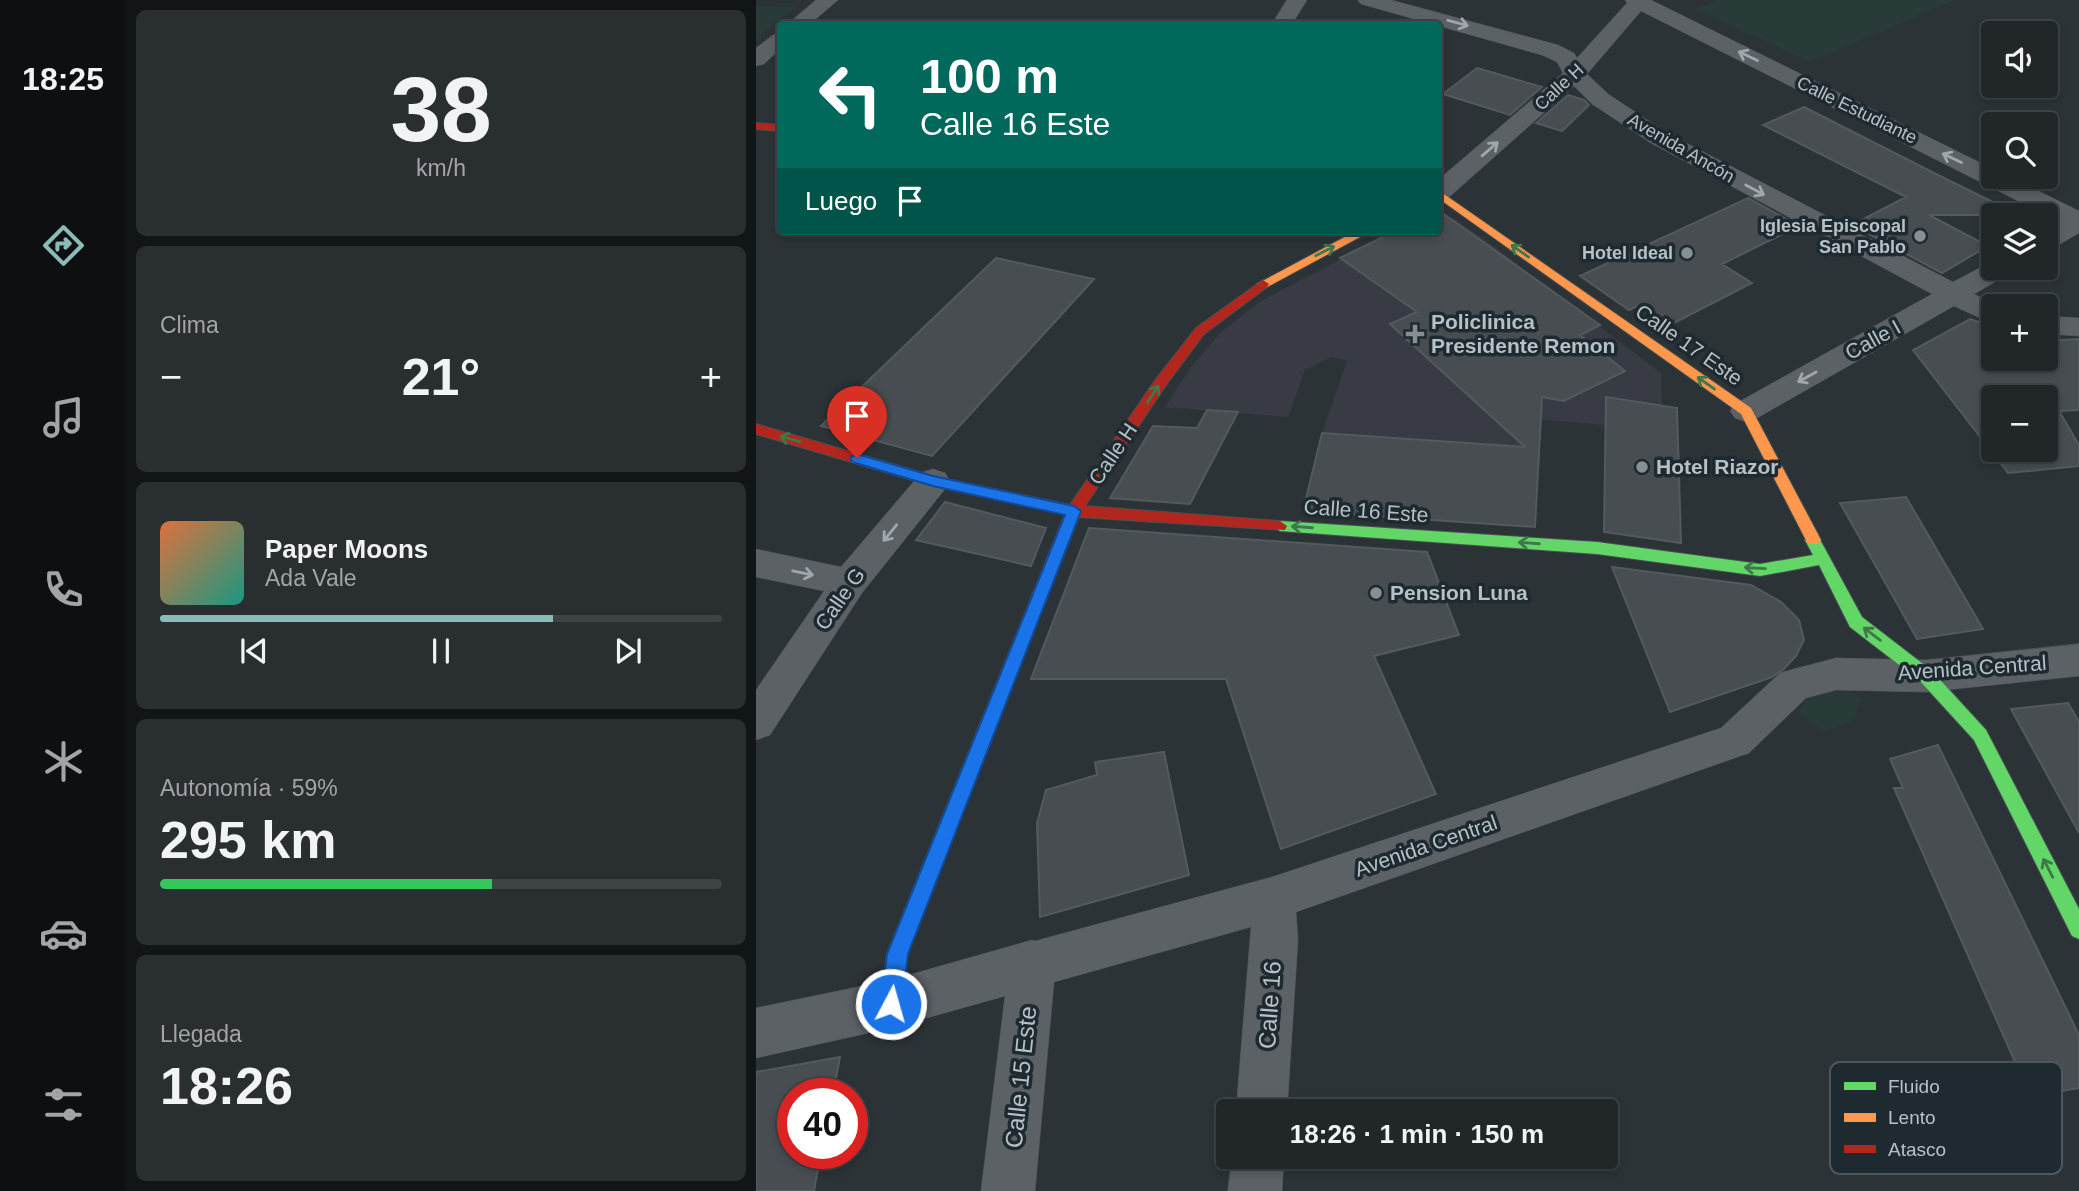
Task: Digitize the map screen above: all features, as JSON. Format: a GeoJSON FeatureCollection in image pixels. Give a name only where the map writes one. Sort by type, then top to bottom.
{"type":"FeatureCollection","features":[{"type":"Feature","properties":{"kind":"street"},"geometry":{"type":"LineString","coordinates":[[802,21],[828,0]]}},
{"type":"Feature","properties":{"kind":"street"},"geometry":{"type":"LineString","coordinates":[[1284,21],[1297,0]]}},
{"type":"Feature","properties":{"kind":"street","name":"Avenida Ancón"},"geometry":{"type":"LineString","coordinates":[[1368,0],[1550,50],[1566,58],[1576,74],[1600,99],[1659,138],[1981,309]]}},
{"type":"Feature","properties":{"kind":"street","name":"Calle H"},"geometry":{"type":"LineString","coordinates":[[1442,191],[1576,74],[1632,12],[1638,1]]}},
{"type":"Feature","properties":{"kind":"street","name":"Calle Estudiante"},"geometry":{"type":"LineString","coordinates":[[1638,1],[2079,222]]}},
{"type":"Feature","properties":{"kind":"street"},"geometry":{"type":"LineString","coordinates":[[756,59],[777,42]]}},
{"type":"Feature","properties":{"kind":"street"},"geometry":{"type":"LineString","coordinates":[[756,125],[777,128]]}},
{"type":"Feature","properties":{"kind":"street","name":"Calle 17 Este"},"geometry":{"type":"LineString","coordinates":[[1442,196],[1746,411],[1822,559]]}},
{"type":"Feature","properties":{"kind":"street"},"geometry":{"type":"LineString","coordinates":[[2058,234],[2079,222]]}},
{"type":"Feature","properties":{"kind":"street","name":"Calle H"},"geometry":{"type":"LineString","coordinates":[[891,1004],[898,954],[1074,511],[1161,382],[1200,331],[1269,279],[1357,235]]}},
{"type":"Feature","properties":{"kind":"street","name":"Calle I"},"geometry":{"type":"LineString","coordinates":[[1746,411],[1981,278]]}},
{"type":"Feature","properties":{"kind":"street"},"geometry":{"type":"LineString","coordinates":[[2058,326],[2079,327]]}},
{"type":"Feature","properties":{"kind":"street","name":"Calle 16 Este"},"geometry":{"type":"LineString","coordinates":[[756,429],[933,481],[1074,511],[1597,548],[1760,570],[1822,559]]}},
{"type":"Feature","properties":{"kind":"street","name":"Calle G"},"geometry":{"type":"LineString","coordinates":[[756,723],[849,583],[933,481]]}},
{"type":"Feature","properties":{"kind":"street"},"geometry":{"type":"LineString","coordinates":[[1822,559],[1856,622],[1926,676],[1980,735],[2079,929]]}},
{"type":"Feature","properties":{"kind":"street"},"geometry":{"type":"LineString","coordinates":[[756,563],[849,583]]}},
{"type":"Feature","properties":{"kind":"street","name":"Avenida Central"},"geometry":{"type":"LineString","coordinates":[[756,1033],[891,1004],[1272,899],[1735,741],[1794,685],[1836,674],[1926,676],[2079,660]]}},
{"type":"Feature","properties":{"kind":"street","name":"Calle 16"},"geometry":{"type":"LineString","coordinates":[[1263,1099],[1275,940],[1272,899]]}},
{"type":"Feature","properties":{"kind":"street","name":"Calle 15 Este"},"geometry":{"type":"LineString","coordinates":[[1008,1191],[1032,963]]}},
{"type":"Feature","properties":{"kind":"street"},"geometry":{"type":"LineString","coordinates":[[1255,1191],[1257,1169]]}},
{"type":"Feature","properties":{"kind":"shaded area"},"geometry":{"type":"Polygon","coordinates":[[[1720,0],[1954,0],[1810,62],[1696,9],[1720,0]]]}},
{"type":"Feature","properties":{"kind":"shaded area"},"geometry":{"type":"Polygon","coordinates":[[[756,6],[795,7],[777,21],[756,39],[756,6]]]}},
{"type":"Feature","properties":{"kind":"shaded area","name":"Policlinica Presidente Remon"},"geometry":{"type":"Polygon","coordinates":[[[1443,216],[1455,219],[1488,242],[1661,373],[1662,406],[1607,397],[1606,425],[1542,420],[1539,448],[1322,433],[1347,361],[1331,357],[1305,370],[1288,417],[1165,407],[1191,367],[1221,332],[1261,301],[1387,235],[1442,235],[1443,216]]]}},
{"type":"Feature","properties":{"kind":"shaded area"},"geometry":{"type":"Polygon","coordinates":[[[1835,682],[1860,698],[1854,721],[1822,731],[1799,712],[1810,691],[1835,682]]]}},
{"type":"Feature","properties":{"kind":"building"},"geometry":{"type":"Polygon","coordinates":[[[1477,68],[1542,87],[1510,115],[1443,94],[1477,68]]]}},
{"type":"Feature","properties":{"kind":"building"},"geometry":{"type":"Polygon","coordinates":[[[1568,95],[1584,100],[1589,105],[1562,131],[1536,123],[1568,95]]]}},
{"type":"Feature","properties":{"kind":"building"},"geometry":{"type":"Polygon","coordinates":[[[1804,107],[1995,203],[1981,203],[1981,215],[1929,215],[1981,242],[1981,250],[1942,273],[1852,225],[1906,197],[1763,125],[1804,107]]]}},
{"type":"Feature","properties":{"kind":"building","name":"Hotel Ideal"},"geometry":{"type":"Polygon","coordinates":[[[1748,198],[1799,226],[1722,264],[1752,283],[1668,326],[1639,305],[1629,310],[1580,276],[1748,198]]]}},
{"type":"Feature","properties":{"kind":"building"},"geometry":{"type":"Polygon","coordinates":[[[1442,213],[1600,325],[1580,335],[1625,371],[1564,401],[1542,397],[1535,527],[1303,511],[1322,433],[1525,447],[1390,324],[1417,312],[1340,258],[1387,235],[1442,235],[1442,213]]]}},
{"type":"Feature","properties":{"kind":"building"},"geometry":{"type":"Polygon","coordinates":[[[996,258],[1094,279],[932,456],[821,426],[996,258]]]}},
{"type":"Feature","properties":{"kind":"building"},"geometry":{"type":"Polygon","coordinates":[[[1970,319],[1981,323],[1981,371],[2058,371],[2058,340],[2079,339],[2079,410],[2059,411],[2079,445],[2079,466],[2008,473],[2000,462],[2058,462],[2058,385],[1981,385],[1981,438],[1913,350],[1970,319]]]}},
{"type":"Feature","properties":{"kind":"building","name":"Hotel Riazor"},"geometry":{"type":"Polygon","coordinates":[[[1606,397],[1677,408],[1681,543],[1604,532],[1606,397]]]}},
{"type":"Feature","properties":{"kind":"building"},"geometry":{"type":"Polygon","coordinates":[[[1207,410],[1238,412],[1190,504],[1110,498],[1153,426],[1197,428],[1207,410]]]}},
{"type":"Feature","properties":{"kind":"building"},"geometry":{"type":"Polygon","coordinates":[[[1906,497],[1983,629],[1917,639],[1840,503],[1906,497]]]}},
{"type":"Feature","properties":{"kind":"building"},"geometry":{"type":"Polygon","coordinates":[[[945,502],[1046,528],[1031,566],[916,540],[945,502]]]}},
{"type":"Feature","properties":{"kind":"building"},"geometry":{"type":"Polygon","coordinates":[[[1089,528],[1427,552],[1459,635],[1374,656],[1436,794],[1281,849],[1226,679],[1031,679],[1089,528]]]}},
{"type":"Feature","properties":{"kind":"building"},"geometry":{"type":"Polygon","coordinates":[[[1612,567],[1751,585],[1781,602],[1799,620],[1804,640],[1796,656],[1772,677],[1670,712],[1612,567]]]}},
{"type":"Feature","properties":{"kind":"building"},"geometry":{"type":"Polygon","coordinates":[[[2068,703],[2079,722],[2079,833],[2011,709],[2068,703]]]}},
{"type":"Feature","properties":{"kind":"building"},"geometry":{"type":"Polygon","coordinates":[[[1938,745],[2079,1035],[2079,1088],[2062,1091],[2062,1062],[2015,1062],[1894,788],[1903,788],[1890,759],[1938,745]]]}},
{"type":"Feature","properties":{"kind":"building"},"geometry":{"type":"Polygon","coordinates":[[[1164,752],[1189,875],[1040,917],[1037,823],[1046,790],[1097,775],[1095,762],[1164,752]]]}},
{"type":"Feature","properties":{"kind":"building"},"geometry":{"type":"Polygon","coordinates":[[[840,1057],[836,1078],[777,1078],[777,1169],[818,1169],[814,1191],[756,1191],[756,1072],[840,1057]]]}},
{"type":"Feature","properties":{"kind":"traffic: fast"},"geometry":{"type":"LineString","coordinates":[[1280,526],[1597,548],[1760,570],[1822,559]]}},
{"type":"Feature","properties":{"kind":"traffic: fast"},"geometry":{"type":"LineString","coordinates":[[1813,540],[1856,622],[1926,676],[1980,735],[2079,929]]}},
{"type":"Feature","properties":{"kind":"traffic: fast"},"geometry":{"type":"LineString","coordinates":[[891,1004],[897,954],[1008,675]]}},
{"type":"Feature","properties":{"kind":"traffic: slow"},"geometry":{"type":"LineString","coordinates":[[1442,196],[1746,411],[1813,540]]}},
{"type":"Feature","properties":{"kind":"traffic: slow"},"geometry":{"type":"LineString","coordinates":[[1263,284],[1357,235]]}},
{"type":"Feature","properties":{"kind":"traffic: jam"},"geometry":{"type":"LineString","coordinates":[[756,126],[777,128]]}},
{"type":"Feature","properties":{"kind":"traffic: jam"},"geometry":{"type":"LineString","coordinates":[[1008,675],[1074,511],[1161,382],[1200,331],[1263,284]]}},
{"type":"Feature","properties":{"kind":"traffic: jam"},"geometry":{"type":"LineString","coordinates":[[756,429],[933,481],[1074,511],[1280,526]]}},
{"type":"Feature","properties":{"kind":"place","name":"Iglesia Episcopal San Pablo"},"geometry":{"type":"Point","coordinates":[1920,236]}},
{"type":"Feature","properties":{"kind":"place","name":"Hotel Ideal"},"geometry":{"type":"Point","coordinates":[1687,253]}},
{"type":"Feature","properties":{"kind":"place","name":"Policlinica Presidente Remon"},"geometry":{"type":"Point","coordinates":[1415,334]}},
{"type":"Feature","properties":{"kind":"place","name":"Hotel Riazor"},"geometry":{"type":"Point","coordinates":[1642,467]}},
{"type":"Feature","properties":{"kind":"place","name":"Pension Luna"},"geometry":{"type":"Point","coordinates":[1376,593]}},
{"type":"Feature","properties":{"kind":"route"},"geometry":{"type":"LineString","coordinates":[[857,458],[933,481],[1074,511],[898,954],[891,1004]]}}]}
